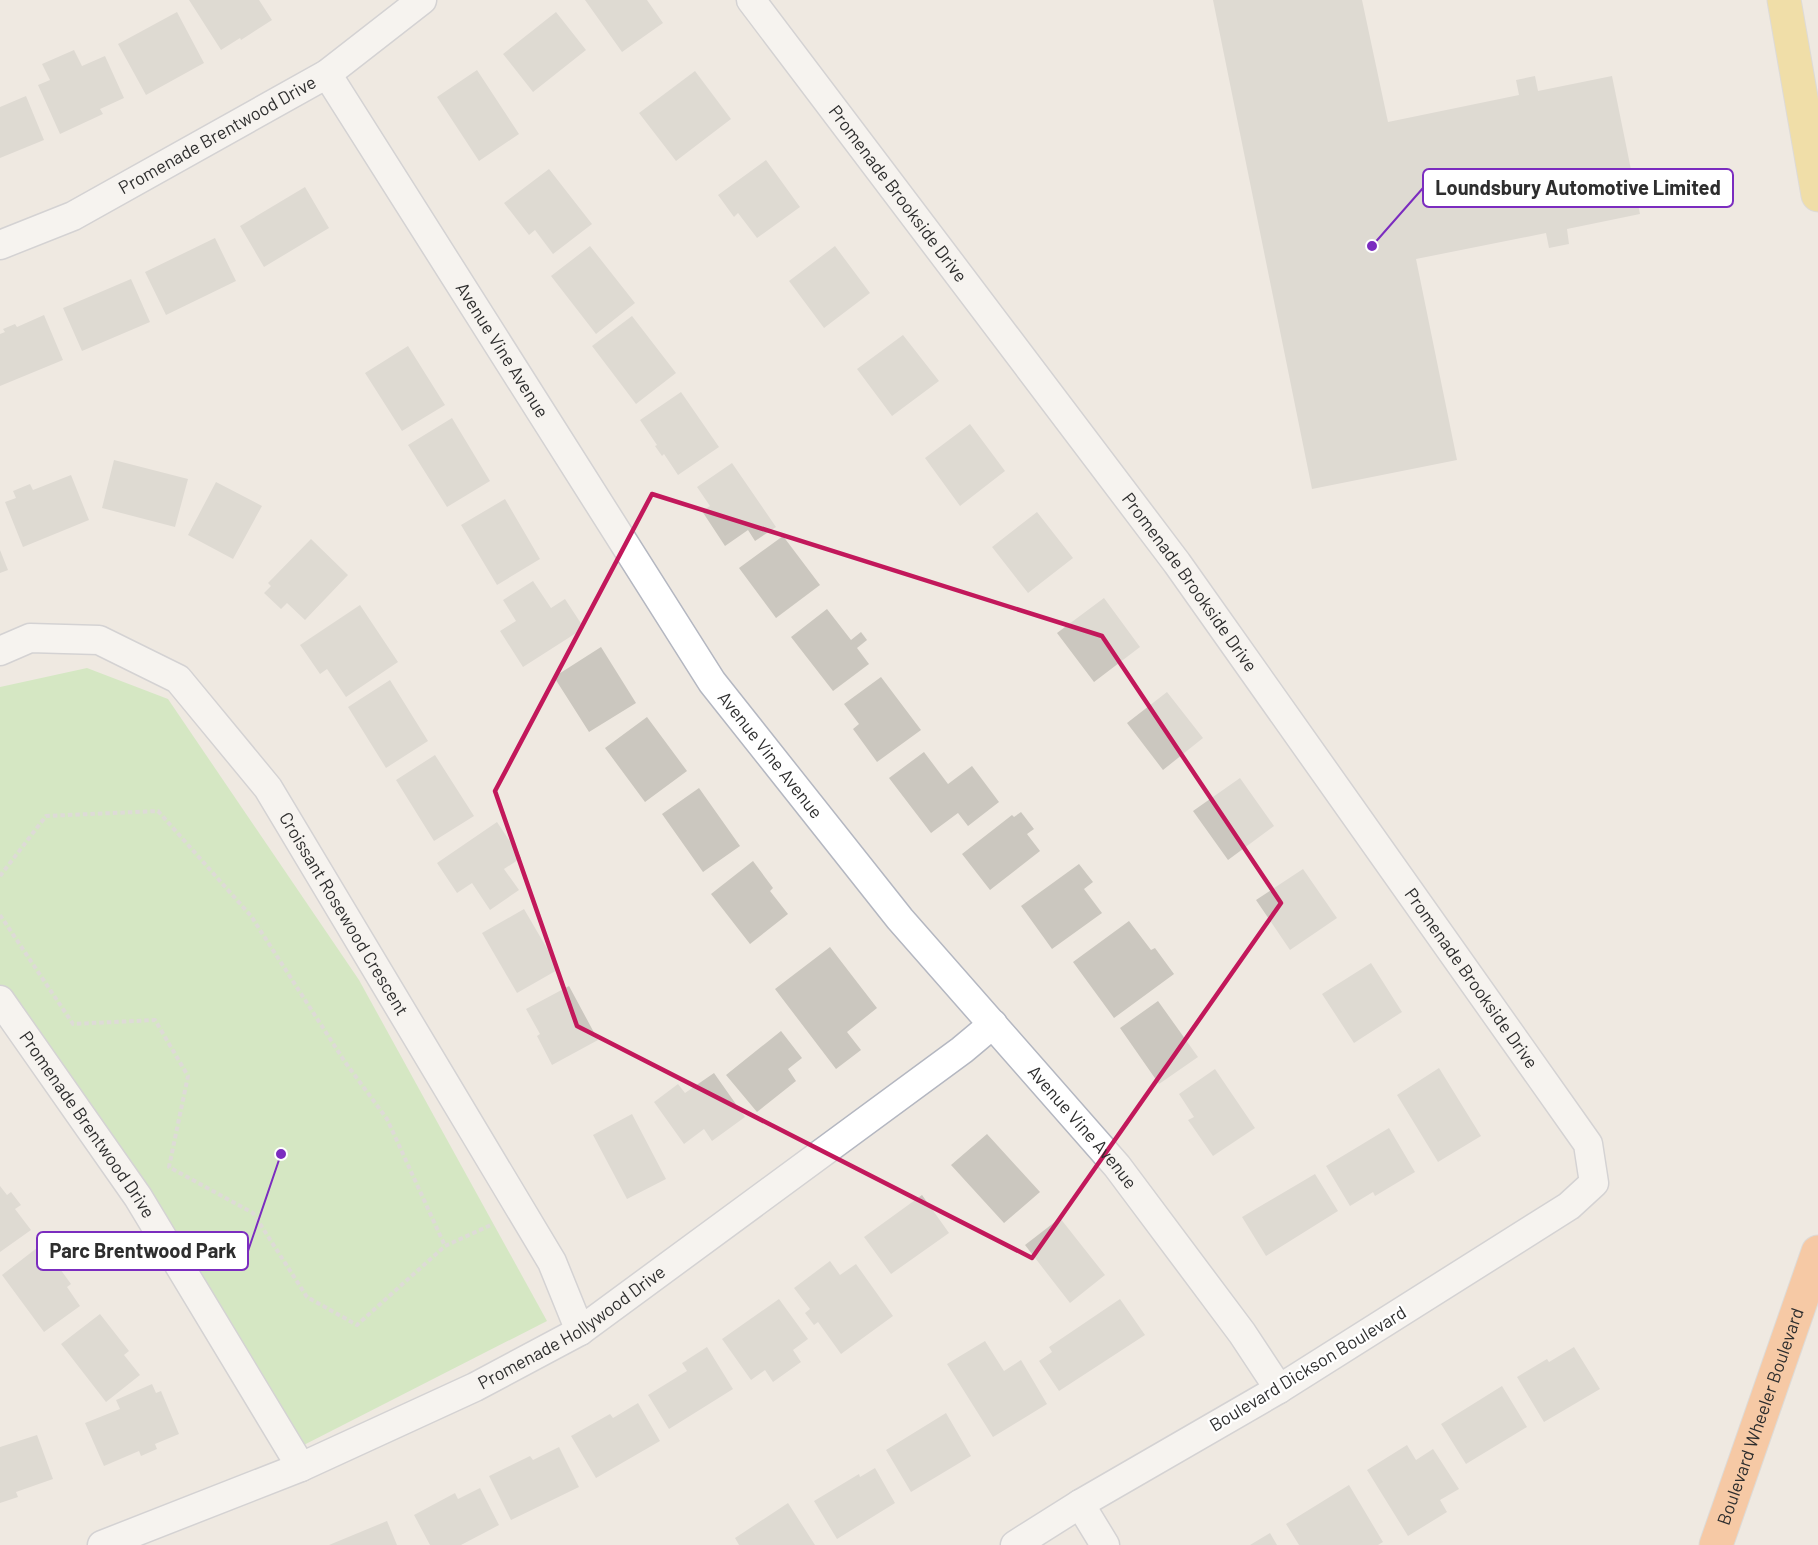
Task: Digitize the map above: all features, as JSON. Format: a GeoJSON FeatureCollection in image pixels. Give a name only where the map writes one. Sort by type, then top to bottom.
{"type":"FeatureCollection","features":[{"type":"Feature","properties":{"kind":"highway","name":"Boulevard Wheeler Boulevard"},"geometry":{"type":"LineString","coordinates":[[1716,1545],[1818,1252]]}},
{"type":"Feature","properties":{"kind":"main road"},"geometry":{"type":"LineString","coordinates":[[1784,0],[1818,195]]}},
{"type":"Feature","properties":{"kind":"street","name":"Promenade Brentwood Drive"},"geometry":{"type":"LineString","coordinates":[[0,245],[73,216],[327,75],[422,0]]}},
{"type":"Feature","properties":{"kind":"street","name":"Promenade Brookside Drive"},"geometry":{"type":"LineString","coordinates":[[751,0],[1177,563],[1588,1144],[1594,1184]]}},
{"type":"Feature","properties":{"kind":"street","name":"Avenue Vine Avenue"},"geometry":{"type":"LineString","coordinates":[[327,75],[712,682],[900,919],[1117,1166],[1242,1333],[1279,1389]]}},
{"type":"Feature","properties":{"kind":"street","name":"Croissant Rosewood Crescent"},"geometry":{"type":"LineString","coordinates":[[0,651],[30,638],[99,640],[178,679],[268,788],[552,1262],[580,1331]]}},
{"type":"Feature","properties":{"kind":"street","name":"Promenade Brentwood Drive"},"geometry":{"type":"LineString","coordinates":[[0,1000],[138,1197],[301,1467]]}},
{"type":"Feature","properties":{"kind":"street","name":"Promenade Hollywood Drive"},"geometry":{"type":"LineString","coordinates":[[102,1545],[301,1467],[475,1387],[580,1331],[962,1050],[993,1024]]}},
{"type":"Feature","properties":{"kind":"street","name":"Boulevard Dickson Boulevard"},"geometry":{"type":"LineString","coordinates":[[1015,1545],[1080,1504],[1279,1389],[1569,1206],[1594,1184]]}},
{"type":"Feature","properties":{"kind":"street"},"geometry":{"type":"LineString","coordinates":[[1080,1504],[1105,1545]]}},
{"type":"Feature","properties":{"kind":"path"},"geometry":{"type":"LineString","coordinates":[[0,876],[46,816],[158,811],[251,916],[345,1062],[387,1119],[445,1246]]}},
{"type":"Feature","properties":{"kind":"path"},"geometry":{"type":"LineString","coordinates":[[0,915],[73,1024],[155,1020],[188,1076],[169,1167],[253,1212],[307,1297],[357,1325],[445,1246],[521,1211]]}},
{"type":"Feature","properties":{"kind":"highlighted area"},"geometry":{"type":"Polygon","coordinates":[[[652,494],[1102,636],[1281,903],[1032,1258],[577,1026],[495,791],[652,494]]]}},
{"type":"Feature","properties":{"kind":"green space"},"geometry":{"type":"Polygon","coordinates":[[[87,668],[168,699],[359,980],[547,1321],[296,1449],[0,987],[0,687],[87,668]]]}},
{"type":"Feature","properties":{"kind":"building"},"geometry":{"type":"Polygon","coordinates":[[[189,0],[259,0],[272,20],[221,50],[189,0]]]}},
{"type":"Feature","properties":{"kind":"building"},"geometry":{"type":"Polygon","coordinates":[[[585,0],[647,0],[663,23],[622,52],[585,0]]]}},
{"type":"Feature","properties":{"kind":"building"},"geometry":{"type":"Polygon","coordinates":[[[1213,0],[1362,0],[1388,122],[1519,95],[1516,80],[1535,76],[1538,91],[1612,76],[1640,214],[1567,229],[1569,244],[1549,248],[1546,233],[1416,259],[1457,460],[1312,489],[1213,0]]]}},
{"type":"Feature","properties":{"kind":"building"},"geometry":{"type":"Polygon","coordinates":[[[177,12],[204,63],[146,95],[118,44],[177,12]]]}},
{"type":"Feature","properties":{"kind":"building"},"geometry":{"type":"Polygon","coordinates":[[[556,12],[586,50],[533,92],[503,54],[556,12]]]}},
{"type":"Feature","properties":{"kind":"building"},"geometry":{"type":"Polygon","coordinates":[[[74,50],[82,66],[105,56],[124,98],[100,109],[103,114],[60,134],[38,85],[50,80],[42,64],[74,50]]]}},
{"type":"Feature","properties":{"kind":"building"},"geometry":{"type":"Polygon","coordinates":[[[477,70],[519,134],[479,161],[437,97],[477,70]]]}},
{"type":"Feature","properties":{"kind":"building"},"geometry":{"type":"Polygon","coordinates":[[[695,71],[731,119],[676,161],[639,113],[695,71]]]}},
{"type":"Feature","properties":{"kind":"building"},"geometry":{"type":"Polygon","coordinates":[[[26,96],[44,140],[0,158],[0,107],[26,96]]]}},
{"type":"Feature","properties":{"kind":"building"},"geometry":{"type":"Polygon","coordinates":[[[766,160],[800,207],[757,238],[738,213],[734,217],[718,195],[766,160]]]}},
{"type":"Feature","properties":{"kind":"building"},"geometry":{"type":"Polygon","coordinates":[[[549,169],[592,224],[553,254],[535,230],[529,235],[504,203],[549,169]]]}},
{"type":"Feature","properties":{"kind":"building"},"geometry":{"type":"Polygon","coordinates":[[[305,187],[329,228],[264,267],[240,226],[305,187]]]}},
{"type":"Feature","properties":{"kind":"building"},"geometry":{"type":"Polygon","coordinates":[[[215,238],[236,281],[166,315],[145,272],[215,238]]]}},
{"type":"Feature","properties":{"kind":"building"},"geometry":{"type":"Polygon","coordinates":[[[590,246],[635,303],[596,334],[551,276],[590,246]]]}},
{"type":"Feature","properties":{"kind":"building"},"geometry":{"type":"Polygon","coordinates":[[[835,246],[870,293],[824,328],[789,281],[835,246]]]}},
{"type":"Feature","properties":{"kind":"building"},"geometry":{"type":"Polygon","coordinates":[[[131,279],[150,322],[82,351],[63,308],[131,279]]]}},
{"type":"Feature","properties":{"kind":"building"},"geometry":{"type":"Polygon","coordinates":[[[44,315],[63,360],[0,386],[0,334],[5,332],[3,329],[15,324],[17,327],[44,315]]]}},
{"type":"Feature","properties":{"kind":"building"},"geometry":{"type":"Polygon","coordinates":[[[632,316],[676,373],[636,404],[592,346],[632,316]]]}},
{"type":"Feature","properties":{"kind":"building"},"geometry":{"type":"Polygon","coordinates":[[[903,335],[939,381],[892,416],[857,369],[903,335]]]}},
{"type":"Feature","properties":{"kind":"building"},"geometry":{"type":"Polygon","coordinates":[[[408,346],[445,405],[402,431],[365,373],[408,346]]]}},
{"type":"Feature","properties":{"kind":"building"},"geometry":{"type":"Polygon","coordinates":[[[681,392],[719,447],[678,475],[664,454],[662,456],[655,446],[657,445],[640,420],[681,392]]]}},
{"type":"Feature","properties":{"kind":"building"},"geometry":{"type":"Polygon","coordinates":[[[452,418],[490,481],[447,507],[408,445],[452,418]]]}},
{"type":"Feature","properties":{"kind":"building"},"geometry":{"type":"Polygon","coordinates":[[[970,424],[1005,471],[960,506],[925,458],[970,424]]]}},
{"type":"Feature","properties":{"kind":"building"},"geometry":{"type":"Polygon","coordinates":[[[114,460],[188,479],[175,527],[102,508],[114,460]]]}},
{"type":"Feature","properties":{"kind":"building"},"geometry":{"type":"Polygon","coordinates":[[[732,463],[776,527],[755,541],[748,530],[725,546],[702,511],[710,506],[697,487],[732,463]]]}},
{"type":"Feature","properties":{"kind":"building"},"geometry":{"type":"Polygon","coordinates":[[[71,475],[89,520],[23,547],[5,502],[16,498],[13,491],[30,484],[33,490],[71,475]]]}},
{"type":"Feature","properties":{"kind":"building"},"geometry":{"type":"Polygon","coordinates":[[[216,482],[262,506],[233,559],[188,535],[216,482]]]}},
{"type":"Feature","properties":{"kind":"building"},"geometry":{"type":"Polygon","coordinates":[[[505,499],[540,559],[497,585],[461,525],[505,499]]]}},
{"type":"Feature","properties":{"kind":"building"},"geometry":{"type":"Polygon","coordinates":[[[1037,512],[1073,558],[1028,593],[992,547],[1037,512]]]}},
{"type":"Feature","properties":{"kind":"building"},"geometry":{"type":"Polygon","coordinates":[[[783,536],[820,585],[776,618],[739,568],[783,536]]]}},
{"type":"Feature","properties":{"kind":"building"},"geometry":{"type":"Polygon","coordinates":[[[311,539],[348,575],[305,620],[287,603],[281,609],[264,593],[271,586],[268,583],[311,539]]]}},
{"type":"Feature","properties":{"kind":"building"},"geometry":{"type":"Polygon","coordinates":[[[0,550],[8,570],[0,573],[0,550]]]}},
{"type":"Feature","properties":{"kind":"building"},"geometry":{"type":"Polygon","coordinates":[[[533,581],[551,608],[565,599],[584,628],[523,667],[500,631],[516,621],[503,600],[533,581]]]}},
{"type":"Feature","properties":{"kind":"building"},"geometry":{"type":"Polygon","coordinates":[[[1104,598],[1140,647],[1094,682],[1057,633],[1104,598]]]}},
{"type":"Feature","properties":{"kind":"building"},"geometry":{"type":"Polygon","coordinates":[[[360,605],[398,662],[346,697],[327,669],[320,674],[300,645],[360,605]]]}},
{"type":"Feature","properties":{"kind":"building"},"geometry":{"type":"Polygon","coordinates":[[[827,609],[851,640],[861,632],[867,640],[857,648],[869,664],[833,691],[791,637],[827,609]]]}},
{"type":"Feature","properties":{"kind":"building"},"geometry":{"type":"Polygon","coordinates":[[[601,647],[636,703],[589,732],[554,677],[601,647]]]}},
{"type":"Feature","properties":{"kind":"building"},"geometry":{"type":"Polygon","coordinates":[[[881,677],[921,730],[877,762],[853,729],[859,724],[844,704],[881,677]]]}},
{"type":"Feature","properties":{"kind":"building"},"geometry":{"type":"Polygon","coordinates":[[[390,680],[428,741],[386,768],[348,707],[390,680]]]}},
{"type":"Feature","properties":{"kind":"building"},"geometry":{"type":"Polygon","coordinates":[[[1167,692],[1203,738],[1163,770],[1127,723],[1167,692]]]}},
{"type":"Feature","properties":{"kind":"building"},"geometry":{"type":"Polygon","coordinates":[[[647,717],[687,771],[645,802],[605,748],[647,717]]]}},
{"type":"Feature","properties":{"kind":"building"},"geometry":{"type":"Polygon","coordinates":[[[924,752],[948,784],[972,766],[999,802],[968,826],[958,813],[931,833],[889,778],[924,752]]]}},
{"type":"Feature","properties":{"kind":"building"},"geometry":{"type":"Polygon","coordinates":[[[435,755],[474,816],[434,841],[396,780],[435,755]]]}},
{"type":"Feature","properties":{"kind":"building"},"geometry":{"type":"Polygon","coordinates":[[[1240,778],[1274,826],[1228,860],[1193,811],[1240,778]]]}},
{"type":"Feature","properties":{"kind":"building"},"geometry":{"type":"Polygon","coordinates":[[[699,788],[740,846],[703,872],[662,814],[699,788]]]}},
{"type":"Feature","properties":{"kind":"building"},"geometry":{"type":"Polygon","coordinates":[[[1021,812],[1034,829],[1027,834],[1040,851],[990,890],[962,854],[1012,815],[1014,817],[1021,812]]]}},
{"type":"Feature","properties":{"kind":"building"},"geometry":{"type":"Polygon","coordinates":[[[497,822],[521,858],[504,869],[519,890],[490,910],[472,883],[457,893],[437,863],[497,822]]]}},
{"type":"Feature","properties":{"kind":"building"},"geometry":{"type":"Polygon","coordinates":[[[753,861],[773,888],[770,891],[788,914],[750,944],[711,894],[753,861]]]}},
{"type":"Feature","properties":{"kind":"building"},"geometry":{"type":"Polygon","coordinates":[[[1079,864],[1093,882],[1084,889],[1102,913],[1052,949],[1021,906],[1079,864]]]}},
{"type":"Feature","properties":{"kind":"building"},"geometry":{"type":"Polygon","coordinates":[[[1303,869],[1337,918],[1290,950],[1256,900],[1303,869]]]}},
{"type":"Feature","properties":{"kind":"building"},"geometry":{"type":"Polygon","coordinates":[[[524,909],[559,969],[517,993],[482,933],[524,909]]]}},
{"type":"Feature","properties":{"kind":"building"},"geometry":{"type":"Polygon","coordinates":[[[1129,921],[1151,950],[1155,948],[1174,974],[1114,1018],[1073,962],[1129,921]]]}},
{"type":"Feature","properties":{"kind":"building"},"geometry":{"type":"Polygon","coordinates":[[[830,947],[877,1008],[847,1032],[861,1050],[836,1069],[775,989],[830,947]]]}},
{"type":"Feature","properties":{"kind":"building"},"geometry":{"type":"Polygon","coordinates":[[[1371,963],[1402,1012],[1354,1043],[1322,994],[1371,963]]]}},
{"type":"Feature","properties":{"kind":"building"},"geometry":{"type":"Polygon","coordinates":[[[569,986],[598,1040],[552,1065],[537,1036],[540,1034],[526,1009],[569,986]]]}},
{"type":"Feature","properties":{"kind":"building"},"geometry":{"type":"Polygon","coordinates":[[[1158,1001],[1198,1057],[1159,1084],[1120,1028],[1158,1001]]]}},
{"type":"Feature","properties":{"kind":"building"},"geometry":{"type":"Polygon","coordinates":[[[781,1031],[802,1058],[788,1069],[796,1081],[757,1112],[726,1075],[781,1031]]]}},
{"type":"Feature","properties":{"kind":"building"},"geometry":{"type":"Polygon","coordinates":[[[1439,1068],[1481,1136],[1438,1162],[1397,1095],[1439,1068]]]}},
{"type":"Feature","properties":{"kind":"building"},"geometry":{"type":"Polygon","coordinates":[[[1215,1069],[1255,1128],[1213,1156],[1188,1120],[1194,1117],[1179,1094],[1215,1069]]]}},
{"type":"Feature","properties":{"kind":"building"},"geometry":{"type":"Polygon","coordinates":[[[714,1073],[745,1117],[712,1141],[704,1129],[684,1144],[654,1102],[678,1084],[685,1093],[714,1073]]]}},
{"type":"Feature","properties":{"kind":"building"},"geometry":{"type":"Polygon","coordinates":[[[632,1114],[666,1179],[627,1199],[593,1135],[632,1114]]]}},
{"type":"Feature","properties":{"kind":"building"},"geometry":{"type":"Polygon","coordinates":[[[1389,1128],[1415,1172],[1375,1196],[1373,1192],[1350,1206],[1326,1166],[1389,1128]]]}},
{"type":"Feature","properties":{"kind":"building"},"geometry":{"type":"Polygon","coordinates":[[[987,1134],[1040,1192],[1004,1223],[951,1165],[987,1134]]]}},
{"type":"Feature","properties":{"kind":"building"},"geometry":{"type":"Polygon","coordinates":[[[1315,1174],[1338,1211],[1266,1256],[1242,1217],[1315,1174]]]}},
{"type":"Feature","properties":{"kind":"building"},"geometry":{"type":"Polygon","coordinates":[[[0,1186],[7,1195],[11,1192],[21,1205],[15,1209],[31,1230],[0,1252],[0,1186]]]}},
{"type":"Feature","properties":{"kind":"building"},"geometry":{"type":"Polygon","coordinates":[[[922,1195],[949,1233],[891,1274],[864,1237],[922,1195]]]}},
{"type":"Feature","properties":{"kind":"building"},"geometry":{"type":"Polygon","coordinates":[[[1060,1218],[1105,1275],[1070,1303],[1025,1245],[1060,1218]]]}},
{"type":"Feature","properties":{"kind":"building"},"geometry":{"type":"Polygon","coordinates":[[[42,1244],[71,1284],[67,1287],[80,1306],[44,1332],[2,1275],[42,1244]]]}},
{"type":"Feature","properties":{"kind":"building"},"geometry":{"type":"Polygon","coordinates":[[[830,1261],[840,1275],[856,1264],[893,1316],[841,1354],[818,1322],[814,1325],[805,1313],[810,1309],[794,1288],[830,1261]]]}},
{"type":"Feature","properties":{"kind":"building"},"geometry":{"type":"Polygon","coordinates":[[[779,1299],[808,1339],[793,1350],[801,1362],[773,1382],[765,1370],[751,1380],[722,1339],[779,1299]]]}},
{"type":"Feature","properties":{"kind":"building"},"geometry":{"type":"Polygon","coordinates":[[[1120,1299],[1145,1335],[1059,1391],[1039,1361],[1052,1352],[1049,1347],[1120,1299]]]}},
{"type":"Feature","properties":{"kind":"building"},"geometry":{"type":"Polygon","coordinates":[[[100,1314],[129,1351],[124,1355],[140,1375],[106,1402],[61,1344],[100,1314]]]}},
{"type":"Feature","properties":{"kind":"building"},"geometry":{"type":"Polygon","coordinates":[[[985,1341],[1004,1371],[1021,1360],[1047,1404],[993,1437],[947,1364],[985,1341]]]}},
{"type":"Feature","properties":{"kind":"building"},"geometry":{"type":"Polygon","coordinates":[[[707,1347],[733,1389],[669,1429],[648,1395],[687,1371],[682,1363],[707,1347]]]}},
{"type":"Feature","properties":{"kind":"building"},"geometry":{"type":"Polygon","coordinates":[[[1574,1347],[1600,1389],[1544,1422],[1517,1377],[1547,1359],[1549,1362],[1574,1347]]]}},
{"type":"Feature","properties":{"kind":"building"},"geometry":{"type":"Polygon","coordinates":[[[152,1384],[156,1393],[161,1391],[179,1434],[155,1444],[157,1449],[141,1456],[139,1451],[104,1466],[85,1423],[120,1409],[116,1400],[152,1384]]]}},
{"type":"Feature","properties":{"kind":"building"},"geometry":{"type":"Polygon","coordinates":[[[1502,1386],[1527,1427],[1466,1464],[1441,1424],[1502,1386]]]}},
{"type":"Feature","properties":{"kind":"building"},"geometry":{"type":"Polygon","coordinates":[[[638,1403],[660,1441],[596,1478],[571,1436],[610,1414],[613,1418],[638,1403]]]}},
{"type":"Feature","properties":{"kind":"building"},"geometry":{"type":"Polygon","coordinates":[[[946,1413],[971,1456],[911,1492],[886,1450],[946,1413]]]}},
{"type":"Feature","properties":{"kind":"building"},"geometry":{"type":"Polygon","coordinates":[[[37,1435],[53,1479],[16,1492],[18,1497],[0,1503],[0,1447],[37,1435]]]}},
{"type":"Feature","properties":{"kind":"building"},"geometry":{"type":"Polygon","coordinates":[[[1407,1445],[1416,1460],[1433,1449],[1459,1489],[1440,1500],[1447,1512],[1408,1536],[1367,1470],[1407,1445]]]}},
{"type":"Feature","properties":{"kind":"building"},"geometry":{"type":"Polygon","coordinates":[[[559,1447],[579,1487],[511,1520],[489,1476],[530,1456],[533,1460],[559,1447]]]}},
{"type":"Feature","properties":{"kind":"building"},"geometry":{"type":"Polygon","coordinates":[[[875,1468],[895,1503],[837,1539],[814,1501],[859,1474],[860,1477],[875,1468]]]}},
{"type":"Feature","properties":{"kind":"building"},"geometry":{"type":"Polygon","coordinates":[[[1349,1485],[1383,1542],[1378,1545],[1299,1545],[1286,1524],[1349,1485]]]}},
{"type":"Feature","properties":{"kind":"building"},"geometry":{"type":"Polygon","coordinates":[[[480,1488],[499,1525],[461,1545],[430,1545],[414,1515],[455,1493],[458,1499],[480,1488]]]}},
{"type":"Feature","properties":{"kind":"building"},"geometry":{"type":"Polygon","coordinates":[[[788,1503],[815,1545],[739,1545],[735,1538],[788,1503]]]}},
{"type":"Feature","properties":{"kind":"building"},"geometry":{"type":"Polygon","coordinates":[[[387,1521],[397,1545],[329,1545],[387,1521]]]}},
{"type":"Feature","properties":{"kind":"building"},"geometry":{"type":"Polygon","coordinates":[[[1270,1533],[1277,1545],[1250,1545],[1270,1533]]]}},
{"type":"Feature","properties":{"kind":"place","name":"Loundsbury Automotive Limited"},"geometry":{"type":"Point","coordinates":[1372,246]}},
{"type":"Feature","properties":{"kind":"place","name":"Parc Brentwood Park"},"geometry":{"type":"Point","coordinates":[281,1154]}}]}
